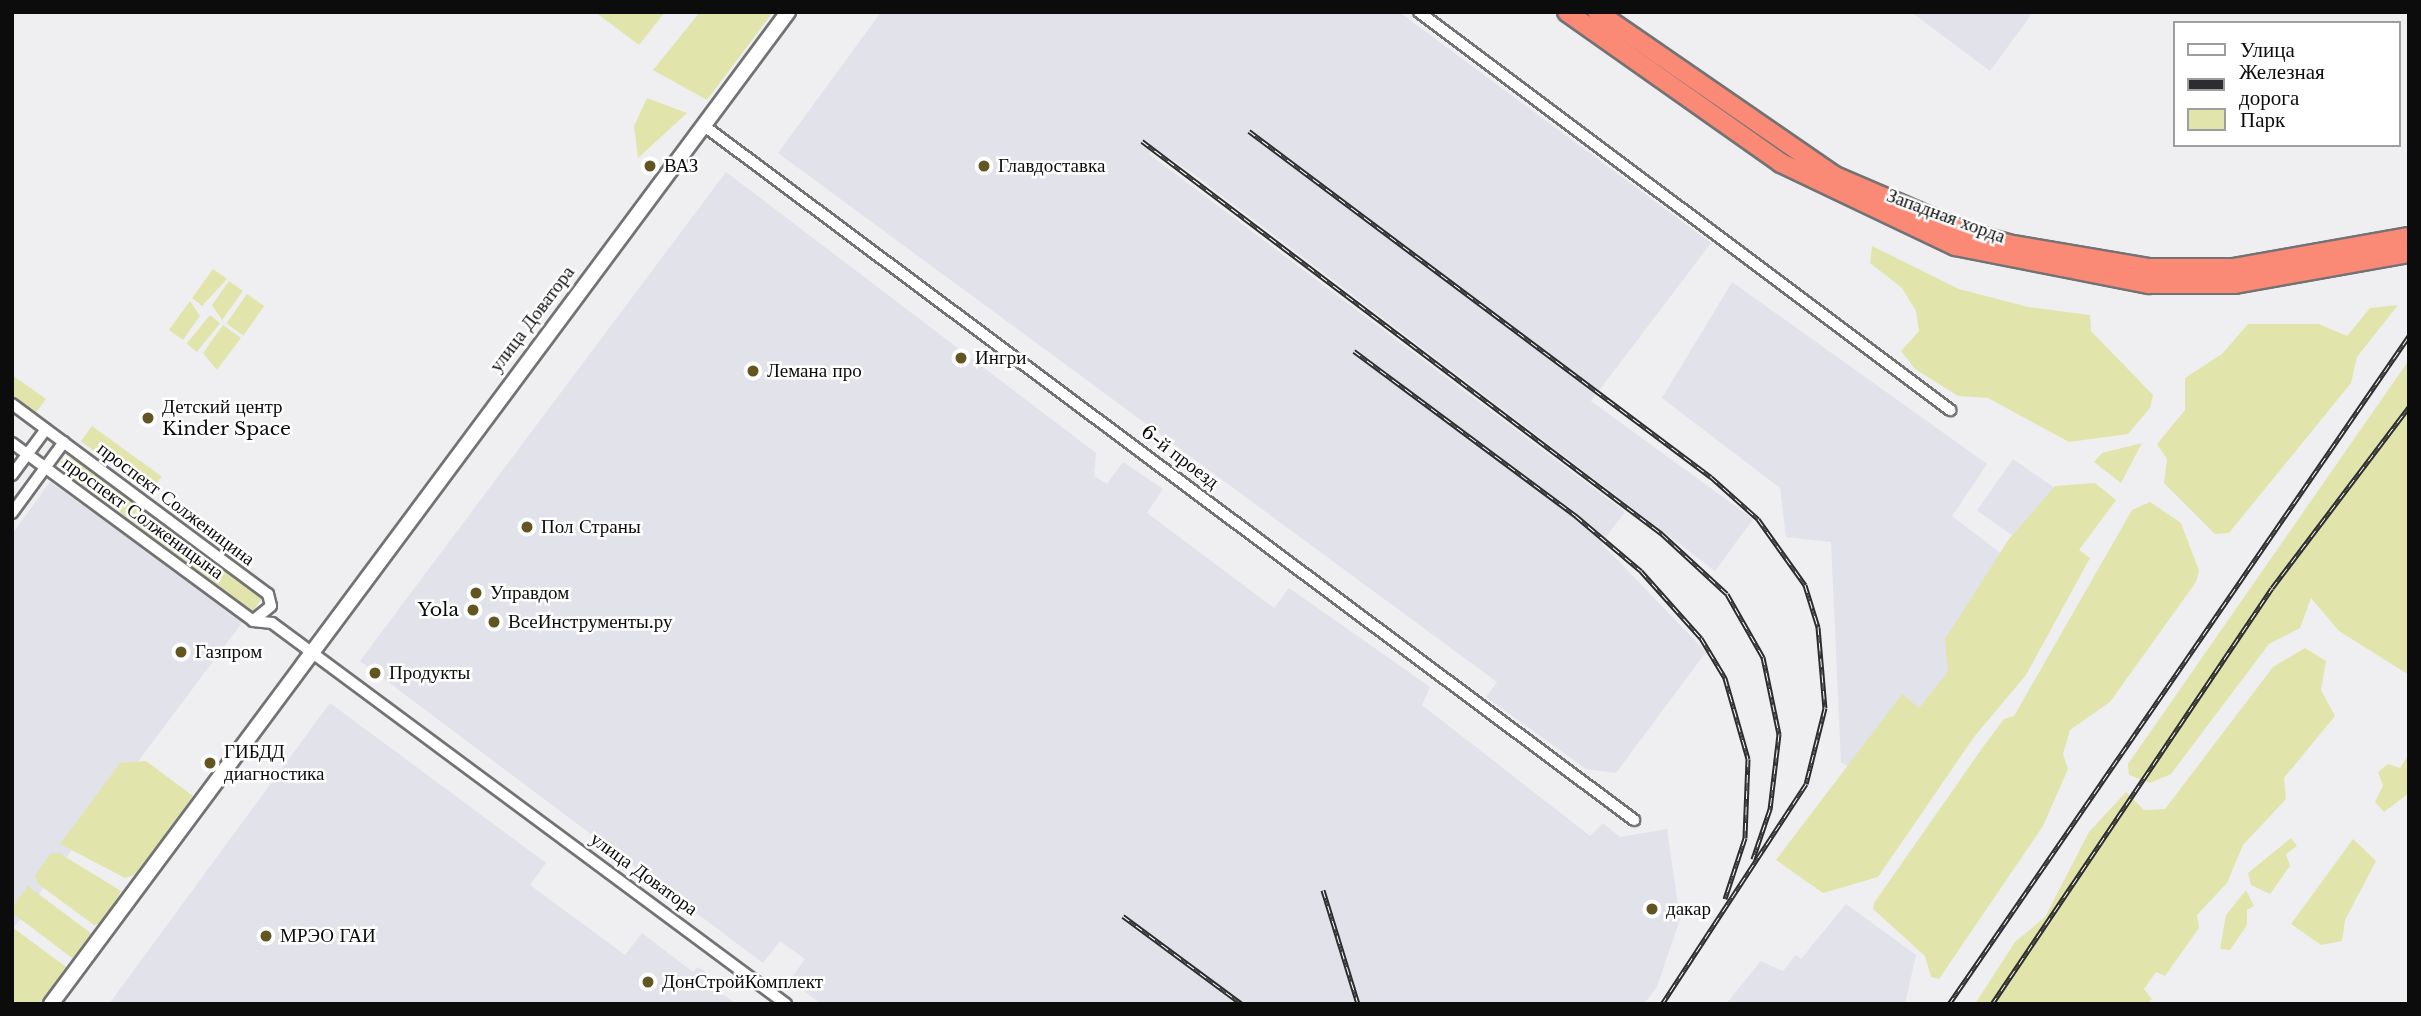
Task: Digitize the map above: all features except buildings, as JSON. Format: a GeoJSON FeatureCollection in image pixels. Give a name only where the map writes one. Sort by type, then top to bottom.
{"type":"FeatureCollection","features":[{"type":"Feature","properties":{"kind":"highway","name":"Западная хорда"},"geometry":{"type":"LineString","coordinates":[[1567,12],[1781,163],[1955,246],[2149,284],[2235,284],[2375,252],[2409,237]]}},
{"type":"Feature","properties":{"kind":"highway","name":"Западная хорда"},"geometry":{"type":"LineString","coordinates":[[1597,12],[1790,149],[1961,230],[2148,268],[2233,268],[2375,252],[2409,253]]}},
{"type":"Feature","properties":{"kind":"street","name":"улица Доватора"},"geometry":{"type":"LineString","coordinates":[[51,1004],[788,12]]}},
{"type":"Feature","properties":{"kind":"street"},"geometry":{"type":"LineString","coordinates":[[1419,12],[1950,410]]}},
{"type":"Feature","properties":{"kind":"street","name":"6-й проезд"},"geometry":{"type":"LineString","coordinates":[[703,125],[1634,820]]}},
{"type":"Feature","properties":{"kind":"street","name":"проспект Солженицына"},"geometry":{"type":"LineString","coordinates":[[12,404],[64,442]]}},
{"type":"Feature","properties":{"kind":"street"},"geometry":{"type":"LineString","coordinates":[[12,475],[46,429]]}},
{"type":"Feature","properties":{"kind":"street"},"geometry":{"type":"LineString","coordinates":[[12,513],[64,442]]}},
{"type":"Feature","properties":{"kind":"street","name":"проспект Солженицина"},"geometry":{"type":"LineString","coordinates":[[64,442],[268,594],[271,606]]}},
{"type":"Feature","properties":{"kind":"street","name":"проспект Солженицына"},"geometry":{"type":"LineString","coordinates":[[12,443],[253,621]]}},
{"type":"Feature","properties":{"kind":"street"},"geometry":{"type":"LineString","coordinates":[[271,606],[272,623]]}},
{"type":"Feature","properties":{"kind":"street"},"geometry":{"type":"LineString","coordinates":[[253,621],[271,606]]}},
{"type":"Feature","properties":{"kind":"street"},"geometry":{"type":"LineString","coordinates":[[253,621],[272,623],[310,652]]}},
{"type":"Feature","properties":{"kind":"street","name":"улица Доватора"},"geometry":{"type":"LineString","coordinates":[[310,652],[786,1004]]}},
{"type":"Feature","properties":{"kind":"shaded area"},"geometry":{"type":"Polygon","coordinates":[[[881,12],[1399,12],[1711,243],[1591,401],[1753,519],[1715,571],[1191,172],[1154,148],[1149,154],[1625,512],[1601,543],[1706,652],[1616,773],[1586,769],[1486,697],[1497,682],[778,153],[881,12]]]}},
{"type":"Feature","properties":{"kind":"shaded area"},"geometry":{"type":"Polygon","coordinates":[[[1911,12],[2033,12],[1990,71],[1911,12]]]}},
{"type":"Feature","properties":{"kind":"shaded area"},"geometry":{"type":"Polygon","coordinates":[[[726,172],[1096,453],[1094,476],[1107,484],[1123,462],[1163,489],[1147,513],[1274,608],[1289,588],[1430,687],[1422,705],[1590,836],[1603,823],[1620,837],[1667,829],[1680,919],[1657,987],[1644,1004],[821,1004],[790,980],[805,959],[780,941],[763,963],[360,661],[726,172]]]}},
{"type":"Feature","properties":{"kind":"shaded area"},"geometry":{"type":"Polygon","coordinates":[[[1732,282],[1987,464],[1952,516],[2040,583],[1868,780],[1841,762],[1831,542],[1786,537],[1780,488],[1662,398],[1732,282]]]}},
{"type":"Feature","properties":{"kind":"shaded area"},"geometry":{"type":"Polygon","coordinates":[[[2013,459],[2061,493],[2025,544],[1977,511],[2013,459]]]}},
{"type":"Feature","properties":{"kind":"shaded area"},"geometry":{"type":"Polygon","coordinates":[[[50,482],[244,620],[12,930],[12,534],[50,482]]]}},
{"type":"Feature","properties":{"kind":"shaded area"},"geometry":{"type":"Polygon","coordinates":[[[330,703],[546,863],[530,885],[625,955],[642,933],[693,972],[698,967],[708,974],[704,980],[736,1004],[109,1004],[330,703]]]}},
{"type":"Feature","properties":{"kind":"shaded area"},"geometry":{"type":"Polygon","coordinates":[[[1846,904],[1916,955],[1905,1004],[1726,1004],[1761,961],[1783,971],[1796,955],[1801,959],[1846,904]]]}},
{"type":"Feature","properties":{"kind":"green space"},"geometry":{"type":"Polygon","coordinates":[[[595,12],[665,12],[639,45],[595,12]]]}},
{"type":"Feature","properties":{"kind":"green space"},"geometry":{"type":"Polygon","coordinates":[[[700,12],[773,12],[707,100],[653,70],[700,12]]]}},
{"type":"Feature","properties":{"kind":"green space"},"geometry":{"type":"Polygon","coordinates":[[[647,98],[687,113],[638,158],[634,126],[647,98]]]}},
{"type":"Feature","properties":{"kind":"green space"},"geometry":{"type":"Polygon","coordinates":[[[1872,246],[1959,289],[2028,307],[2090,315],[2091,331],[2153,395],[2150,408],[2128,434],[2069,442],[1988,398],[1958,396],[1915,369],[1901,351],[1919,331],[1916,311],[1902,288],[1870,263],[1872,246]]]}},
{"type":"Feature","properties":{"kind":"green space"},"geometry":{"type":"Polygon","coordinates":[[[213,269],[227,279],[202,306],[192,298],[213,269]]]}},
{"type":"Feature","properties":{"kind":"green space"},"geometry":{"type":"Polygon","coordinates":[[[229,281],[243,291],[222,320],[212,305],[229,281]]]}},
{"type":"Feature","properties":{"kind":"green space"},"geometry":{"type":"Polygon","coordinates":[[[247,294],[264,306],[244,336],[226,323],[247,294]]]}},
{"type":"Feature","properties":{"kind":"green space"},"geometry":{"type":"Polygon","coordinates":[[[190,301],[200,316],[183,340],[169,330],[190,301]]]}},
{"type":"Feature","properties":{"kind":"green space"},"geometry":{"type":"Polygon","coordinates":[[[2398,305],[2357,357],[2351,383],[2229,533],[2215,534],[2164,483],[2167,459],[2157,444],[2185,410],[2185,378],[2222,354],[2248,324],[2319,324],[2347,336],[2370,308],[2398,305]]]}},
{"type":"Feature","properties":{"kind":"green space"},"geometry":{"type":"Polygon","coordinates":[[[210,315],[220,323],[197,352],[187,344],[210,315]]]}},
{"type":"Feature","properties":{"kind":"green space"},"geometry":{"type":"Polygon","coordinates":[[[223,325],[241,338],[217,370],[203,353],[223,325]]]}},
{"type":"Feature","properties":{"kind":"green space"},"geometry":{"type":"Polygon","coordinates":[[[2409,360],[2409,675],[2339,631],[2311,598],[2300,628],[2269,644],[2171,774],[2150,783],[2129,775],[2128,764],[2409,360]]]}},
{"type":"Feature","properties":{"kind":"green space"},"geometry":{"type":"Polygon","coordinates":[[[12,375],[46,399],[34,415],[12,399],[12,375]]]}},
{"type":"Feature","properties":{"kind":"green space"},"geometry":{"type":"Polygon","coordinates":[[[92,426],[162,477],[150,492],[81,441],[92,426]]]}},
{"type":"Feature","properties":{"kind":"green space"},"geometry":{"type":"Polygon","coordinates":[[[2142,443],[2121,483],[2094,462],[2102,453],[2142,443]]]}},
{"type":"Feature","properties":{"kind":"green space"},"geometry":{"type":"Polygon","coordinates":[[[72,457],[262,598],[253,611],[62,470],[60,462],[72,457]]]}},
{"type":"Feature","properties":{"kind":"green space"},"geometry":{"type":"Polygon","coordinates":[[[2095,483],[2116,500],[2079,550],[2090,558],[2026,675],[1974,737],[1878,877],[1823,893],[1776,860],[1902,694],[1919,708],[1948,672],[1945,639],[2009,539],[2055,486],[2095,483]]]}},
{"type":"Feature","properties":{"kind":"green space"},"geometry":{"type":"Polygon","coordinates":[[[2150,502],[2181,523],[2199,571],[2196,582],[2110,702],[2070,730],[2063,754],[2068,769],[2043,826],[1939,979],[1931,977],[1925,956],[1873,909],[1874,903],[1983,747],[2004,719],[2014,716],[2132,510],[2150,502]]]}},
{"type":"Feature","properties":{"kind":"green space"},"geometry":{"type":"Polygon","coordinates":[[[2305,648],[2326,661],[2321,690],[2335,716],[2284,778],[2286,799],[2243,845],[2227,883],[2197,915],[2199,928],[2165,976],[2156,972],[2144,989],[2152,999],[2147,1004],[1975,1004],[2015,942],[2045,917],[2089,832],[2126,792],[2144,810],[2165,809],[2273,667],[2305,648]]]}},
{"type":"Feature","properties":{"kind":"green space"},"geometry":{"type":"Polygon","coordinates":[[[2409,754],[2409,793],[2384,812],[2375,802],[2383,786],[2378,772],[2388,764],[2400,768],[2409,754]]]}},
{"type":"Feature","properties":{"kind":"green space"},"geometry":{"type":"Polygon","coordinates":[[[146,761],[193,796],[137,874],[125,878],[60,844],[120,763],[146,761]]]}},
{"type":"Feature","properties":{"kind":"green space"},"geometry":{"type":"Polygon","coordinates":[[[2291,838],[2297,846],[2286,854],[2290,866],[2270,894],[2251,885],[2248,873],[2291,838]]]}},
{"type":"Feature","properties":{"kind":"green space"},"geometry":{"type":"Polygon","coordinates":[[[2353,839],[2376,861],[2345,920],[2342,941],[2321,945],[2291,924],[2353,839]]]}},
{"type":"Feature","properties":{"kind":"green space"},"geometry":{"type":"Polygon","coordinates":[[[59,853],[121,891],[103,923],[94,925],[38,884],[35,875],[50,854],[59,853]]]}},
{"type":"Feature","properties":{"kind":"green space"},"geometry":{"type":"Polygon","coordinates":[[[28,886],[93,935],[75,960],[12,913],[12,907],[28,886]]]}},
{"type":"Feature","properties":{"kind":"green space"},"geometry":{"type":"Polygon","coordinates":[[[2246,890],[2254,906],[2247,910],[2247,925],[2230,950],[2220,949],[2226,915],[2246,890]]]}},
{"type":"Feature","properties":{"kind":"green space"},"geometry":{"type":"Polygon","coordinates":[[[12,927],[69,969],[43,1004],[12,1004],[12,927]]]}},
{"type":"Feature","properties":{"kind":"railway"},"geometry":{"type":"LineString","coordinates":[[1249,131],[1711,477],[1758,519],[1805,585],[1818,627],[1825,708],[1806,784],[1662,1004]]}},
{"type":"Feature","properties":{"kind":"railway"},"geometry":{"type":"LineString","coordinates":[[1142,141],[1662,534],[1727,594],[1763,657],[1779,734],[1770,809],[1753,859]]}},
{"type":"Feature","properties":{"kind":"railway"},"geometry":{"type":"LineString","coordinates":[[1949,1004],[2409,336]]}},
{"type":"Feature","properties":{"kind":"railway"},"geometry":{"type":"LineString","coordinates":[[1354,351],[1576,516],[1641,571],[1701,638],[1725,678],[1748,759],[1745,838],[1725,899]]}},
{"type":"Feature","properties":{"kind":"railway"},"geometry":{"type":"LineString","coordinates":[[1992,1004],[2272,588],[2409,407]]}},
{"type":"Feature","properties":{"kind":"railway"},"geometry":{"type":"LineString","coordinates":[[1323,890],[1358,1004]]}},
{"type":"Feature","properties":{"kind":"railway"},"geometry":{"type":"LineString","coordinates":[[1123,916],[1242,1004]]}},
{"type":"Feature","properties":{"kind":"place","name":"ВАЗ"},"geometry":{"type":"Point","coordinates":[650,166]}},
{"type":"Feature","properties":{"kind":"place","name":"Главдоставка"},"geometry":{"type":"Point","coordinates":[984,166]}},
{"type":"Feature","properties":{"kind":"place","name":"Ингри"},"geometry":{"type":"Point","coordinates":[961,358]}},
{"type":"Feature","properties":{"kind":"place","name":"Лемана про"},"geometry":{"type":"Point","coordinates":[753,371]}},
{"type":"Feature","properties":{"kind":"place","name":"Детский центр Kinder Space"},"geometry":{"type":"Point","coordinates":[148,418]}},
{"type":"Feature","properties":{"kind":"place","name":"Пол Страны"},"geometry":{"type":"Point","coordinates":[527,527]}},
{"type":"Feature","properties":{"kind":"place","name":"Управдом"},"geometry":{"type":"Point","coordinates":[476,593]}},
{"type":"Feature","properties":{"kind":"place","name":"Yola"},"geometry":{"type":"Point","coordinates":[473,610]}},
{"type":"Feature","properties":{"kind":"place","name":"ВсеИнструменты.ру"},"geometry":{"type":"Point","coordinates":[494,622]}},
{"type":"Feature","properties":{"kind":"place","name":"Газпром"},"geometry":{"type":"Point","coordinates":[181,652]}},
{"type":"Feature","properties":{"kind":"place","name":"Продукты"},"geometry":{"type":"Point","coordinates":[375,673]}},
{"type":"Feature","properties":{"kind":"place","name":"ГИБДД диагностика"},"geometry":{"type":"Point","coordinates":[210,763]}},
{"type":"Feature","properties":{"kind":"place","name":"дакар"},"geometry":{"type":"Point","coordinates":[1652,909]}},
{"type":"Feature","properties":{"kind":"place","name":"МРЭО ГАИ"},"geometry":{"type":"Point","coordinates":[266,936]}},
{"type":"Feature","properties":{"kind":"place","name":"ДонСтройКомплект"},"geometry":{"type":"Point","coordinates":[648,982]}}]}
